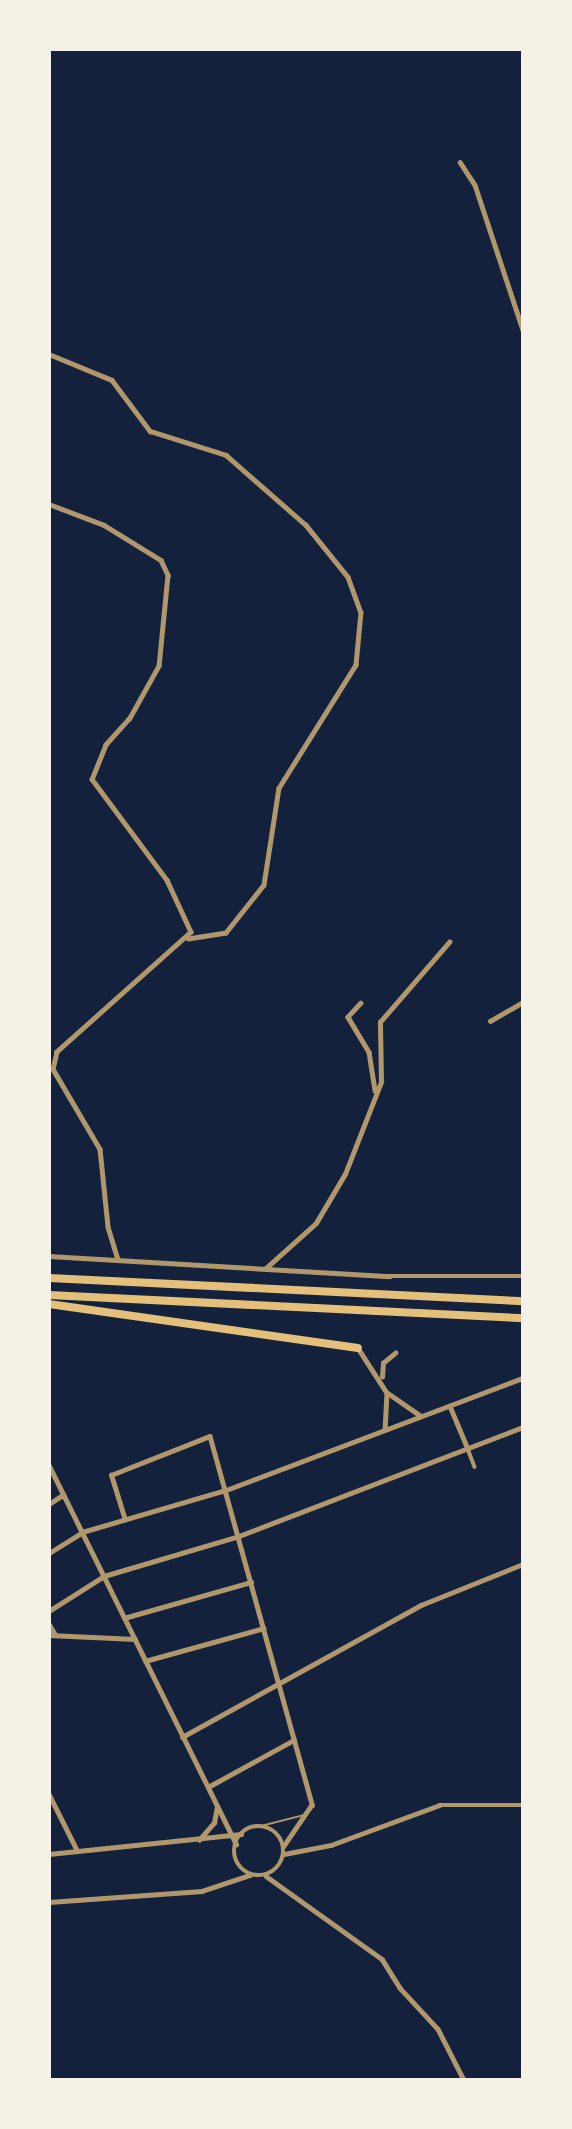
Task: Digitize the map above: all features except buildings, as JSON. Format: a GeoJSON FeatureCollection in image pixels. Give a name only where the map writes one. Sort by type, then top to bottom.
{"type":"FeatureCollection","features":[{"type":"Feature","properties":{"kind":"highway"},"geometry":{"type":"LineString","coordinates":[[49,1278],[523,1301]]}},
{"type":"Feature","properties":{"kind":"highway"},"geometry":{"type":"LineString","coordinates":[[49,1294],[523,1318]]}},
{"type":"Feature","properties":{"kind":"highway"},"geometry":{"type":"LineString","coordinates":[[49,1304],[358,1348]]}},
{"type":"Feature","properties":{"kind":"street"},"geometry":{"type":"LineString","coordinates":[[460,162],[475,184],[523,330]]}},
{"type":"Feature","properties":{"kind":"street"},"geometry":{"type":"LineString","coordinates":[[49,354],[112,380],[150,431],[226,455],[306,525],[348,577],[361,612],[356,665],[279,788],[264,885],[226,933],[188,939],[57,1052],[53,1069],[100,1149],[108,1227],[118,1260]]}},
{"type":"Feature","properties":{"kind":"street"},"geometry":{"type":"LineString","coordinates":[[49,504],[116,532],[161,560],[168,575],[159,666],[130,718],[106,745],[92,779],[167,880],[189,919],[188,939]]}},
{"type":"Feature","properties":{"kind":"street"},"geometry":{"type":"LineString","coordinates":[[265,1269],[325,1210],[375,1092],[380,1022],[449,942]]}},
{"type":"Feature","properties":{"kind":"street"},"geometry":{"type":"LineString","coordinates":[[490,1021],[523,1002]]}},
{"type":"Feature","properties":{"kind":"street"},"geometry":{"type":"LineString","coordinates":[[361,1003],[348,1017],[369,1052],[375,1092]]}},
{"type":"Feature","properties":{"kind":"street"},"geometry":{"type":"LineString","coordinates":[[49,1256],[265,1269],[523,1276]]}},
{"type":"Feature","properties":{"kind":"street"},"geometry":{"type":"LineString","coordinates":[[358,1348],[382,1377]]}},
{"type":"Feature","properties":{"kind":"street"},"geometry":{"type":"LineString","coordinates":[[385,1430],[387,1393],[382,1377],[383,1363],[395,1353]]}},
{"type":"Feature","properties":{"kind":"street"},"geometry":{"type":"LineString","coordinates":[[49,1553],[82,1532],[226,1490],[523,1378]]}},
{"type":"Feature","properties":{"kind":"street"},"geometry":{"type":"LineString","coordinates":[[387,1393],[421,1417]]}},
{"type":"Feature","properties":{"kind":"street"},"geometry":{"type":"LineString","coordinates":[[450,1406],[475,1468]]}},
{"type":"Feature","properties":{"kind":"street"},"geometry":{"type":"LineString","coordinates":[[49,1611],[104,1576],[239,1536],[523,1427]]}},
{"type":"Feature","properties":{"kind":"street"},"geometry":{"type":"LineString","coordinates":[[125,1520],[111,1475],[210,1436],[312,1805],[311,1814],[284,1846]]}},
{"type":"Feature","properties":{"kind":"street"},"geometry":{"type":"LineString","coordinates":[[49,1465],[236,1843],[237,1862],[250,1875]]}},
{"type":"Feature","properties":{"kind":"street"},"geometry":{"type":"LineString","coordinates":[[49,1504],[64,1495]]}},
{"type":"Feature","properties":{"kind":"street"},"geometry":{"type":"LineString","coordinates":[[182,1737],[278,1681],[421,1605],[523,1564]]}},
{"type":"Feature","properties":{"kind":"street"},"geometry":{"type":"LineString","coordinates":[[124,1618],[251,1582]]}},
{"type":"Feature","properties":{"kind":"street"},"geometry":{"type":"LineString","coordinates":[[49,1624],[52,1635],[135,1639]]}},
{"type":"Feature","properties":{"kind":"street"},"geometry":{"type":"LineString","coordinates":[[145,1661],[264,1628]]}},
{"type":"Feature","properties":{"kind":"street"},"geometry":{"type":"LineString","coordinates":[[208,1787],[294,1741]]}},
{"type":"Feature","properties":{"kind":"street"},"geometry":{"type":"LineString","coordinates":[[49,1794],[77,1850]]}},
{"type":"Feature","properties":{"kind":"street"},"geometry":{"type":"LineString","coordinates":[[198,1842],[214,1823],[217,1805]]}},
{"type":"Feature","properties":{"kind":"street"},"geometry":{"type":"LineString","coordinates":[[266,1876],[284,1854],[331,1844],[440,1805],[523,1805]]}},
{"type":"Feature","properties":{"kind":"street"},"geometry":{"type":"LineString","coordinates":[[49,1854],[198,1842],[242,1834],[257,1827],[274,1831],[284,1846],[284,1854]]}},
{"type":"Feature","properties":{"kind":"street"},"geometry":{"type":"LineString","coordinates":[[236,1843],[242,1834]]}},
{"type":"Feature","properties":{"kind":"street"},"geometry":{"type":"LineString","coordinates":[[49,1902],[202,1891],[250,1875],[266,1876],[383,1959],[400,1989],[439,2029],[464,2080]]}},
{"type":"Feature","properties":{"kind":"lane"},"geometry":{"type":"LineString","coordinates":[[257,1827],[311,1814]]}}]}
